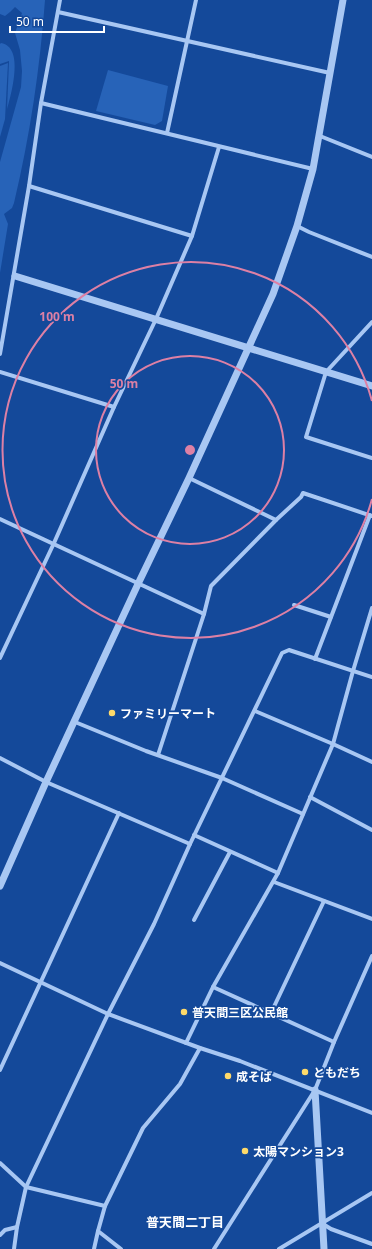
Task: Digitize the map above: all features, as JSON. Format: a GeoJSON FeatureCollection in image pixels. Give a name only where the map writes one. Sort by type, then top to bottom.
{"type":"FeatureCollection","features":[{"type":"Feature","properties":{"kind":"street"},"geometry":{"type":"LineString","coordinates":[[0,354],[15,276],[41,103],[60,0]]}},
{"type":"Feature","properties":{"kind":"street"},"geometry":{"type":"LineString","coordinates":[[167,133],[186,40],[196,0]]}},
{"type":"Feature","properties":{"kind":"street"},"geometry":{"type":"LineString","coordinates":[[0,886],[46,782],[189,478],[273,294],[297,226],[313,170],[343,0]]}},
{"type":"Feature","properties":{"kind":"street"},"geometry":{"type":"LineString","coordinates":[[58,12],[330,73]]}},
{"type":"Feature","properties":{"kind":"street"},"geometry":{"type":"LineString","coordinates":[[41,103],[313,170]]}},
{"type":"Feature","properties":{"kind":"street"},"geometry":{"type":"LineString","coordinates":[[320,136],[372,158]]}},
{"type":"Feature","properties":{"kind":"street"},"geometry":{"type":"LineString","coordinates":[[0,658],[54,543],[114,407],[156,319],[192,236],[218,147]]}},
{"type":"Feature","properties":{"kind":"street"},"geometry":{"type":"LineString","coordinates":[[29,186],[192,236]]}},
{"type":"Feature","properties":{"kind":"street"},"geometry":{"type":"LineString","coordinates":[[297,226],[372,257]]}},
{"type":"Feature","properties":{"kind":"street"},"geometry":{"type":"LineString","coordinates":[[15,276],[372,386]]}},
{"type":"Feature","properties":{"kind":"street"},"geometry":{"type":"LineString","coordinates":[[372,322],[326,372],[306,437],[372,458]]}},
{"type":"Feature","properties":{"kind":"street"},"geometry":{"type":"LineString","coordinates":[[0,372],[114,407]]}},
{"type":"Feature","properties":{"kind":"street"},"geometry":{"type":"LineString","coordinates":[[189,478],[276,520]]}},
{"type":"Feature","properties":{"kind":"street"},"geometry":{"type":"LineString","coordinates":[[158,755],[204,614],[211,586],[276,520],[301,497],[303,493],[371,515],[315,659]]}},
{"type":"Feature","properties":{"kind":"street"},"geometry":{"type":"LineString","coordinates":[[0,519],[204,614]]}},
{"type":"Feature","properties":{"kind":"street"},"geometry":{"type":"LineString","coordinates":[[294,605],[331,617]]}},
{"type":"Feature","properties":{"kind":"street"},"geometry":{"type":"LineString","coordinates":[[186,1043],[213,987],[278,873],[333,744],[372,608]]}},
{"type":"Feature","properties":{"kind":"street"},"geometry":{"type":"LineString","coordinates":[[14,1249],[17,1227],[26,1187],[108,1014],[154,924],[190,844],[282,653],[289,650],[372,678]]}},
{"type":"Feature","properties":{"kind":"street"},"geometry":{"type":"LineString","coordinates":[[255,711],[372,762]]}},
{"type":"Feature","properties":{"kind":"street"},"geometry":{"type":"LineString","coordinates":[[75,722],[158,755],[222,778],[303,814]]}},
{"type":"Feature","properties":{"kind":"street"},"geometry":{"type":"LineString","coordinates":[[0,758],[46,782],[190,844]]}},
{"type":"Feature","properties":{"kind":"street"},"geometry":{"type":"LineString","coordinates":[[310,797],[372,830]]}},
{"type":"Feature","properties":{"kind":"street"},"geometry":{"type":"LineString","coordinates":[[0,1070],[119,813]]}},
{"type":"Feature","properties":{"kind":"street"},"geometry":{"type":"LineString","coordinates":[[194,836],[278,873]]}},
{"type":"Feature","properties":{"kind":"street"},"geometry":{"type":"LineString","coordinates":[[194,920],[230,852]]}},
{"type":"Feature","properties":{"kind":"street"},"geometry":{"type":"LineString","coordinates":[[274,882],[372,919]]}},
{"type":"Feature","properties":{"kind":"street"},"geometry":{"type":"LineString","coordinates":[[271,1013],[324,901]]}},
{"type":"Feature","properties":{"kind":"street"},"geometry":{"type":"LineString","coordinates":[[214,1249],[315,1090],[334,1042],[370,965],[372,956]]}},
{"type":"Feature","properties":{"kind":"street"},"geometry":{"type":"LineString","coordinates":[[0,963],[108,1014],[240,1061],[372,1112]]}},
{"type":"Feature","properties":{"kind":"street"},"geometry":{"type":"LineString","coordinates":[[213,987],[334,1042]]}},
{"type":"Feature","properties":{"kind":"street"},"geometry":{"type":"LineString","coordinates":[[94,1249],[105,1206],[143,1128],[180,1084],[200,1048]]}},
{"type":"Feature","properties":{"kind":"street"},"geometry":{"type":"LineString","coordinates":[[315,1090],[324,1249]]}},
{"type":"Feature","properties":{"kind":"street"},"geometry":{"type":"LineString","coordinates":[[0,1163],[26,1187],[105,1206]]}},
{"type":"Feature","properties":{"kind":"street"},"geometry":{"type":"LineString","coordinates":[[279,1249],[372,1194]]}},
{"type":"Feature","properties":{"kind":"street"},"geometry":{"type":"LineString","coordinates":[[322,1224],[331,1229],[372,1244]]}},
{"type":"Feature","properties":{"kind":"street"},"geometry":{"type":"LineString","coordinates":[[0,1235],[5,1230],[17,1227]]}},
{"type":"Feature","properties":{"kind":"street"},"geometry":{"type":"LineString","coordinates":[[98,1231],[121,1249]]}},
{"type":"Feature","properties":{"kind":"shaded area"},"geometry":{"type":"Polygon","coordinates":[[[0,0],[45,0],[30,127],[14,203],[12,208],[4,214],[8,224],[0,273],[0,162],[21,87],[22,71],[20,50],[15,33],[22,13],[15,7],[5,16],[0,14],[0,0]]]}},
{"type":"Feature","properties":{"kind":"shaded area"},"geometry":{"type":"Polygon","coordinates":[[[1,43],[8,46],[13,53],[14,62],[13,83],[7,110],[9,61],[0,64],[1,43]]]}},
{"type":"Feature","properties":{"kind":"shaded area"},"geometry":{"type":"Polygon","coordinates":[[[8,63],[5,119],[0,137],[0,66],[8,63]]]}},
{"type":"Feature","properties":{"kind":"shaded area"},"geometry":{"type":"Polygon","coordinates":[[[108,70],[168,86],[162,121],[155,125],[96,111],[108,70]]]}},
{"type":"Feature","properties":{"kind":"place","name":"ファミリーマート"},"geometry":{"type":"Point","coordinates":[112,713]}},
{"type":"Feature","properties":{"kind":"place","name":"普天間三区公民館"},"geometry":{"type":"Point","coordinates":[184,1012]}},
{"type":"Feature","properties":{"kind":"place","name":"ともだち"},"geometry":{"type":"Point","coordinates":[305,1072]}},
{"type":"Feature","properties":{"kind":"place","name":"成そば"},"geometry":{"type":"Point","coordinates":[228,1076]}},
{"type":"Feature","properties":{"kind":"place","name":"太陽マンション3"},"geometry":{"type":"Point","coordinates":[245,1151]}},
{"type":"Feature","properties":{"kind":"district","name":"普天間二丁目"},"geometry":{"type":"Point","coordinates":[185,1222]}}]}
